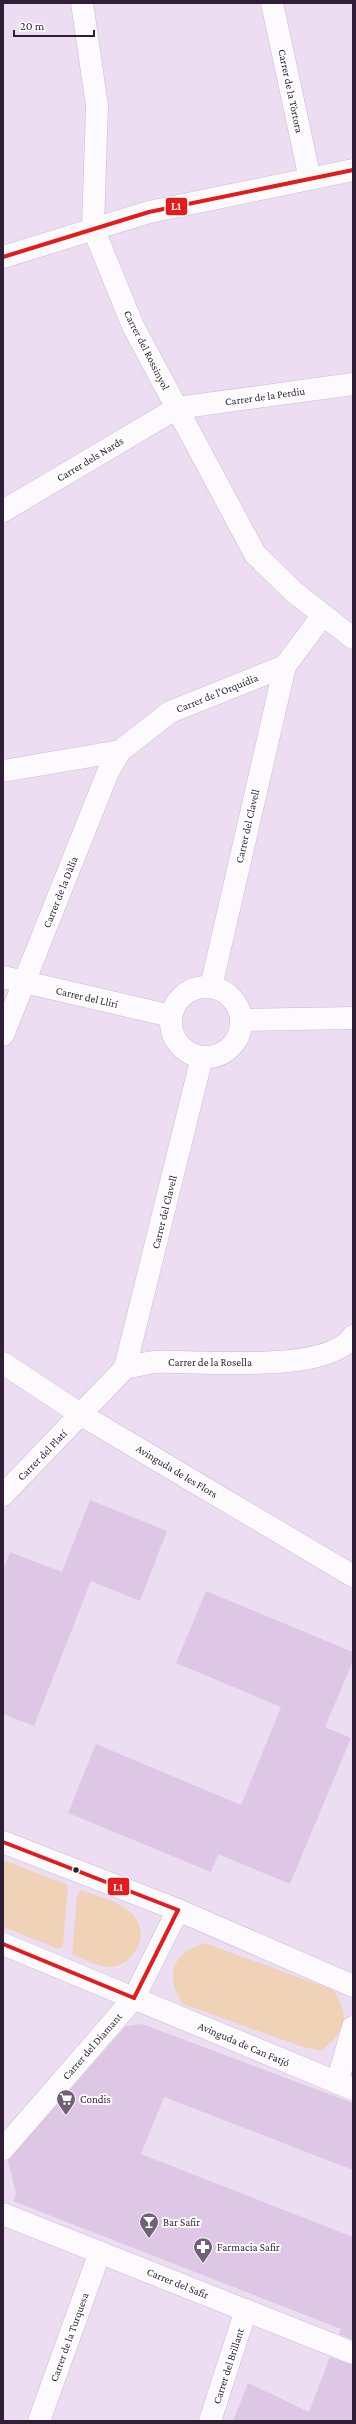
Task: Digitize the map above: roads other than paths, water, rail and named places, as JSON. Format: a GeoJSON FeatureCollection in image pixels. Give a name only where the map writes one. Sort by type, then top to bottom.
{"type":"FeatureCollection","features":[{"type":"Feature","properties":{"kind":"street","name":"Carrer del Rossinyol"},"geometry":{"type":"LineString","coordinates":[[82,3],[97,106],[93,228],[134,326],[255,554],[294,592],[353,638]]}},
{"type":"Feature","properties":{"kind":"street","name":"Carrer de la Tòrtora"},"geometry":{"type":"LineString","coordinates":[[272,3],[310,179]]}},
{"type":"Feature","properties":{"kind":"street"},"geometry":{"type":"LineString","coordinates":[[3,257],[93,228],[149,212],[353,170]]}},
{"type":"Feature","properties":{"kind":"street","name":"Carrer de la Perdiu"},"geometry":{"type":"LineString","coordinates":[[177,408],[353,384]]}},
{"type":"Feature","properties":{"kind":"street","name":"Carrer dels Nards"},"geometry":{"type":"LineString","coordinates":[[3,511],[177,408]]}},
{"type":"Feature","properties":{"kind":"street"},"geometry":{"type":"LineString","coordinates":[[285,666],[323,615]]}},
{"type":"Feature","properties":{"kind":"street","name":"Carrer de l'Orquídia"},"geometry":{"type":"LineString","coordinates":[[3,772],[120,751],[170,712],[285,666]]}},
{"type":"Feature","properties":{"kind":"street","name":"Carrer del Clavell"},"geometry":{"type":"LineString","coordinates":[[211,987],[285,666]]}},
{"type":"Feature","properties":{"kind":"street","name":"Carrer de la Dàlia"},"geometry":{"type":"LineString","coordinates":[[3,1035],[108,772],[120,751]]}},
{"type":"Feature","properties":{"kind":"street","name":"Carrer del Lliri"},"geometry":{"type":"LineString","coordinates":[[3,977],[171,1016]]}},
{"type":"Feature","properties":{"kind":"street"},"geometry":{"type":"LineString","coordinates":[[199,987],[211,987],[221,990],[231,997],[238,1008],[241,1020],[239,1032],[231,1046],[221,1053],[202,1057],[184,1049],[176,1039],[172,1028],[171,1016],[182,996],[199,987]]}},
{"type":"Feature","properties":{"kind":"street"},"geometry":{"type":"LineString","coordinates":[[241,1020],[353,1018]]}},
{"type":"Feature","properties":{"kind":"street","name":"Carrer del Clavell"},"geometry":{"type":"LineString","coordinates":[[125,1368],[202,1057]]}},
{"type":"Feature","properties":{"kind":"street","name":"Carrer de la Rosella"},"geometry":{"type":"LineString","coordinates":[[125,1368],[154,1362],[286,1362],[322,1357],[349,1342],[353,1336]]}},
{"type":"Feature","properties":{"kind":"street","name":"Avinguda de les Flors"},"geometry":{"type":"LineString","coordinates":[[3,1363],[80,1414],[353,1576]]}},
{"type":"Feature","properties":{"kind":"street"},"geometry":{"type":"LineString","coordinates":[[80,1414],[125,1368]]}},
{"type":"Feature","properties":{"kind":"street","name":"Carrer del Platí"},"geometry":{"type":"LineString","coordinates":[[3,1495],[80,1414]]}},
{"type":"Feature","properties":{"kind":"street"},"geometry":{"type":"LineString","coordinates":[[3,1842],[178,1910],[353,1986]]}},
{"type":"Feature","properties":{"kind":"street"},"geometry":{"type":"LineString","coordinates":[[134,1998],[178,1910]]}},
{"type":"Feature","properties":{"kind":"street","name":"Avinguda de Can Fatjó"},"geometry":{"type":"LineString","coordinates":[[3,1944],[345,2086]]}},
{"type":"Feature","properties":{"kind":"street","name":"Carrer del Diamant"},"geometry":{"type":"LineString","coordinates":[[3,2149],[134,1998]]}},
{"type":"Feature","properties":{"kind":"street"},"geometry":{"type":"LineString","coordinates":[[345,2086],[353,2026]]}},
{"type":"Feature","properties":{"kind":"street","name":"Carrer del Safir"},"geometry":{"type":"LineString","coordinates":[[3,2214],[353,2353]]}},
{"type":"Feature","properties":{"kind":"street","name":"Carrer de la Turquesa"},"geometry":{"type":"LineString","coordinates":[[39,2421],[100,2252]]}},
{"type":"Feature","properties":{"kind":"street","name":"Carrer del Brillant"},"geometry":{"type":"LineString","coordinates":[[210,2421],[246,2310]]}},
{"type":"Feature","properties":{"kind":"place","name":"Condis"},"geometry":{"type":"Point","coordinates":[66,2116]}},
{"type":"Feature","properties":{"kind":"place","name":"Bar Safir"},"geometry":{"type":"Point","coordinates":[149,2239]}},
{"type":"Feature","properties":{"kind":"place","name":"Farmacia Safir"},"geometry":{"type":"Point","coordinates":[203,2264]}}]}
